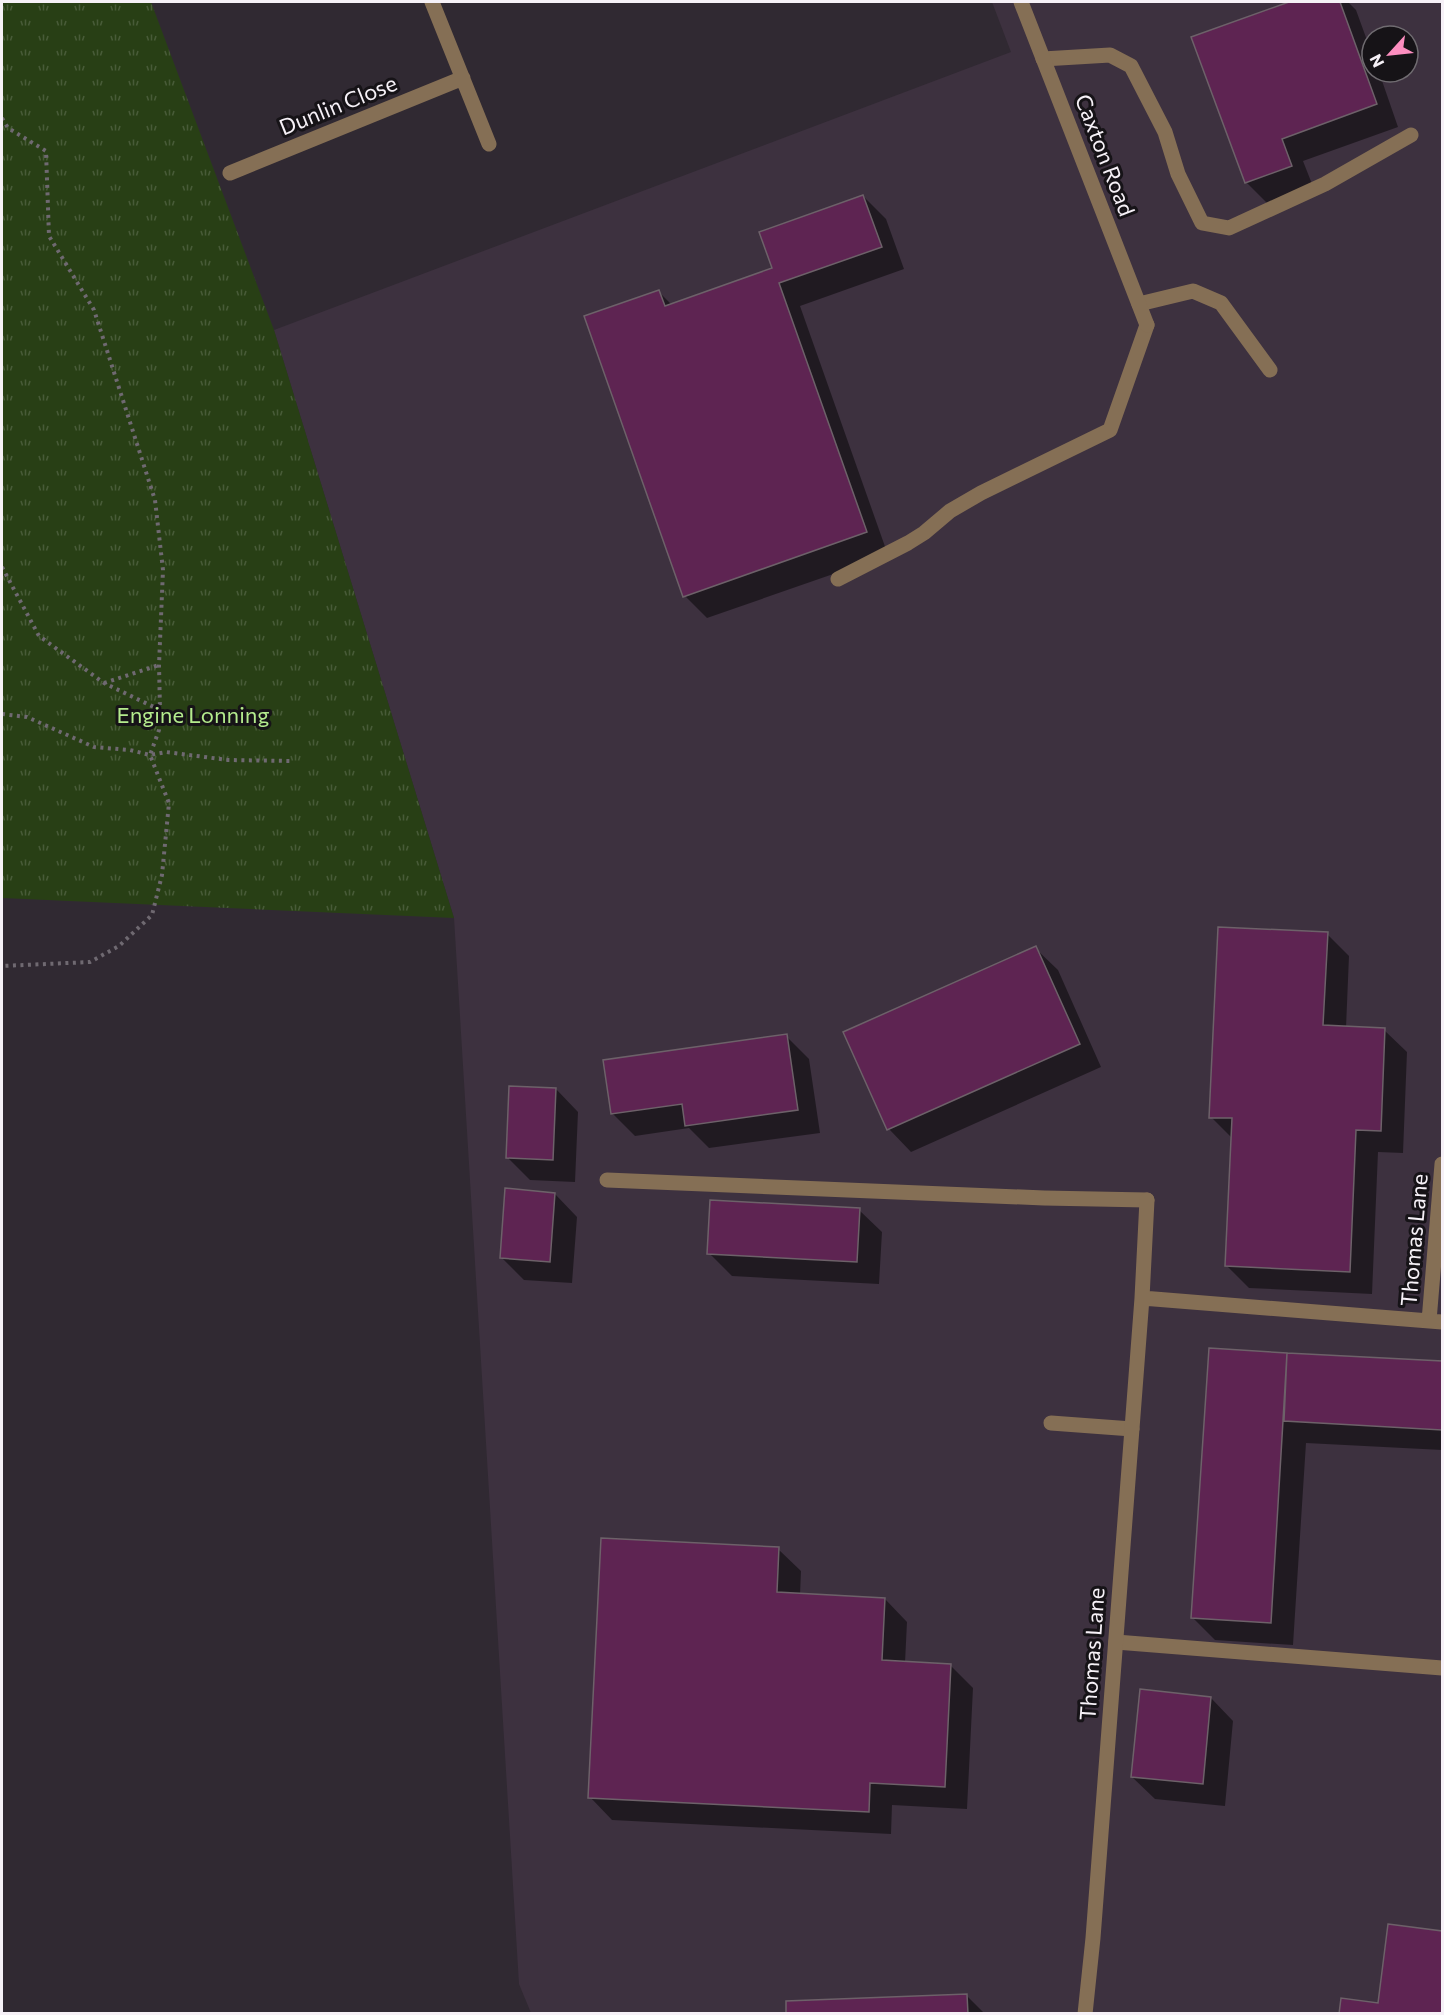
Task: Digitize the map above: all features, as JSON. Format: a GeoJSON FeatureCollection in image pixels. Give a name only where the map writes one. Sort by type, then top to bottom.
{"type":"FeatureCollection","features":[{"type":"Feature","properties":{"kind":"street"},"geometry":{"type":"LineString","coordinates":[[432,2],[489,144]]}},
{"type":"Feature","properties":{"kind":"street","name":"Caxton Road"},"geometry":{"type":"LineString","coordinates":[[838,579],[908,543],[950,511],[981,493],[1110,430],[1147,325],[1021,2]]}},
{"type":"Feature","properties":{"kind":"street"},"geometry":{"type":"LineString","coordinates":[[1043,58],[1110,55],[1131,66],[1165,132],[1178,174],[1202,223],[1229,228],[1325,184],[1411,135]]}},
{"type":"Feature","properties":{"kind":"street","name":"Dunlin Close"},"geometry":{"type":"LineString","coordinates":[[230,173],[463,78]]}},
{"type":"Feature","properties":{"kind":"street"},"geometry":{"type":"LineString","coordinates":[[1139,304],[1193,291],[1221,303],[1270,370]]}},
{"type":"Feature","properties":{"kind":"street","name":"Thomas Lane"},"geometry":{"type":"LineString","coordinates":[[1142,1298],[1436,1321],[1443,1164]]}},
{"type":"Feature","properties":{"kind":"street","name":"Thomas Lane"},"geometry":{"type":"LineString","coordinates":[[607,1180],[1044,1198],[1147,1200],[1142,1298],[1116,1642],[1085,2013]]}},
{"type":"Feature","properties":{"kind":"street"},"geometry":{"type":"LineString","coordinates":[[1051,1423],[1132,1430]]}},
{"type":"Feature","properties":{"kind":"street"},"geometry":{"type":"LineString","coordinates":[[1116,1642],[1443,1668]]}},
{"type":"Feature","properties":{"kind":"path"},"geometry":{"type":"LineString","coordinates":[[2,118],[8,128],[46,151],[49,236],[94,310],[155,500],[163,570],[159,730],[150,755],[170,803],[162,875],[152,915],[120,946],[90,962],[2,966]]}},
{"type":"Feature","properties":{"kind":"path"},"geometry":{"type":"LineString","coordinates":[[2,567],[39,636],[104,683],[159,710]]}},
{"type":"Feature","properties":{"kind":"path"},"geometry":{"type":"LineString","coordinates":[[104,683],[159,665]]}},
{"type":"Feature","properties":{"kind":"path"},"geometry":{"type":"LineString","coordinates":[[2,714],[27,717],[94,747],[130,750],[150,755],[166,752],[228,760],[291,761]]}},
{"type":"Feature","properties":{"kind":"shaded area"},"geometry":{"type":"Polygon","coordinates":[[[992,2],[1442,2],[1442,2013],[531,2013],[519,1984],[454,918],[274,330],[1011,52],[992,2]]]}},
{"type":"Feature","properties":{"kind":"green space","name":"Engine Lonning"},"geometry":{"type":"Polygon","coordinates":[[[2,2],[151,2],[274,330],[454,918],[2,898],[2,2]]]}},
{"type":"Feature","properties":{"kind":"building"},"geometry":{"type":"Polygon","coordinates":[[[1289,2],[1340,2],[1360,57],[1360,84],[1370,84],[1377,104],[1282,139],[1292,166],[1245,183],[1191,37],[1289,2]]]}},
{"type":"Feature","properties":{"kind":"building"},"geometry":{"type":"Polygon","coordinates":[[[863,195],[882,247],[779,283],[867,532],[683,597],[584,316],[659,290],[665,306],[772,268],[759,232],[863,195]]]}},
{"type":"Feature","properties":{"kind":"building"},"geometry":{"type":"Polygon","coordinates":[[[1218,927],[1328,932],[1323,1025],[1385,1028],[1381,1131],[1356,1130],[1350,1272],[1225,1266],[1232,1118],[1209,1118],[1218,927]]]}},
{"type":"Feature","properties":{"kind":"building"},"geometry":{"type":"Polygon","coordinates":[[[1036,946],[1080,1044],[887,1130],[843,1032],[1036,946]]]}},
{"type":"Feature","properties":{"kind":"building"},"geometry":{"type":"Polygon","coordinates":[[[787,1034],[798,1110],[685,1126],[682,1104],[611,1114],[603,1060],[787,1034]]]}},
{"type":"Feature","properties":{"kind":"building"},"geometry":{"type":"Polygon","coordinates":[[[509,1086],[556,1088],[553,1160],[506,1158],[509,1086]]]}},
{"type":"Feature","properties":{"kind":"building"},"geometry":{"type":"Polygon","coordinates":[[[505,1188],[555,1193],[550,1262],[500,1258],[505,1188]]]}},
{"type":"Feature","properties":{"kind":"building"},"geometry":{"type":"Polygon","coordinates":[[[710,1200],[860,1208],[857,1262],[707,1254],[710,1200]]]}},
{"type":"Feature","properties":{"kind":"building"},"geometry":{"type":"Polygon","coordinates":[[[1209,1348],[1287,1353],[1271,1623],[1191,1618],[1209,1348]]]}},
{"type":"Feature","properties":{"kind":"building"},"geometry":{"type":"Polygon","coordinates":[[[1287,1353],[1442,1361],[1442,1430],[1284,1421],[1287,1353]]]}},
{"type":"Feature","properties":{"kind":"building"},"geometry":{"type":"Polygon","coordinates":[[[601,1538],[779,1547],[777,1592],[885,1598],[882,1660],[951,1664],[945,1787],[870,1783],[869,1812],[588,1798],[601,1538]]]}},
{"type":"Feature","properties":{"kind":"building"},"geometry":{"type":"Polygon","coordinates":[[[1140,1689],[1211,1697],[1203,1784],[1131,1777],[1140,1689]]]}},
{"type":"Feature","properties":{"kind":"building"},"geometry":{"type":"Polygon","coordinates":[[[1388,1924],[1442,1931],[1442,2014],[1339,2014],[1341,1998],[1378,2003],[1388,1924]]]}},
{"type":"Feature","properties":{"kind":"building"},"geometry":{"type":"Polygon","coordinates":[[[967,1994],[968,2014],[786,2014],[786,2001],[967,1994]]]}}]}
